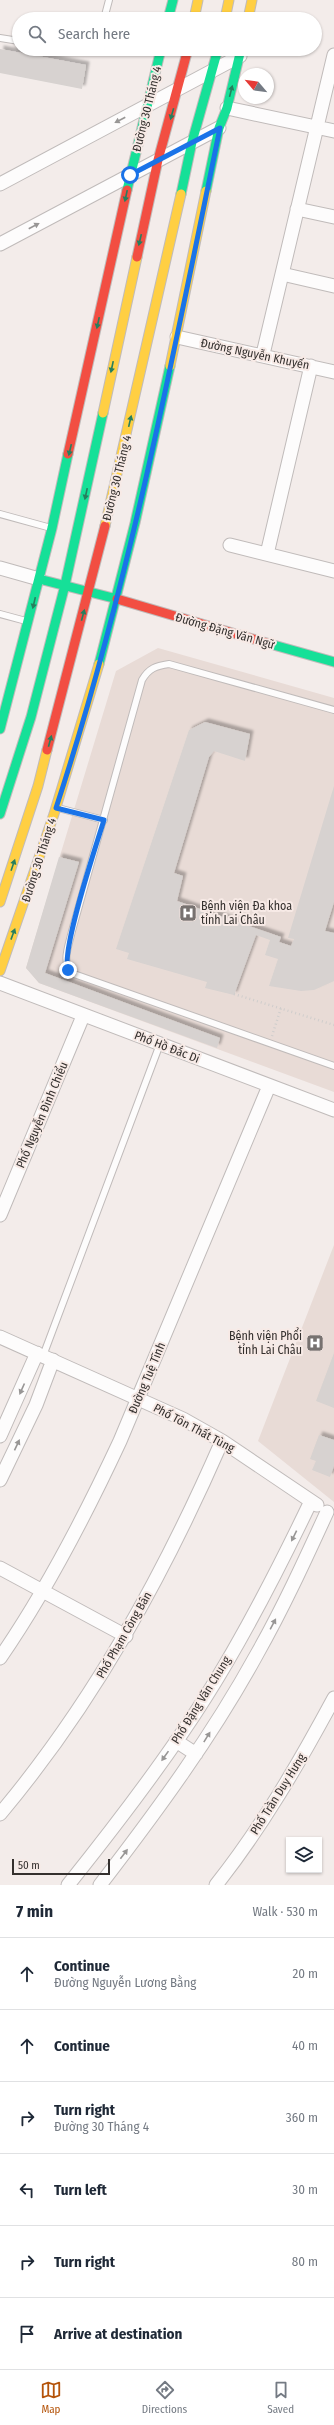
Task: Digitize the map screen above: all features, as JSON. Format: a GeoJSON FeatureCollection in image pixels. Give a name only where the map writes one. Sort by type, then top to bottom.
{"type":"FeatureCollection","features":[{"type":"Feature","properties":{"kind":"main road"},"geometry":{"type":"LineString","coordinates":[[170,12],[173,0]]}},
{"type":"Feature","properties":{"kind":"main road"},"geometry":{"type":"LineString","coordinates":[[195,12],[198,0]]}},
{"type":"Feature","properties":{"kind":"main road"},"geometry":{"type":"LineString","coordinates":[[226,12],[229,0]]}},
{"type":"Feature","properties":{"kind":"main road"},"geometry":{"type":"LineString","coordinates":[[249,12],[252,0]]}},
{"type":"Feature","properties":{"kind":"main road","name":"Đường 30 Tháng 4"},"geometry":{"type":"LineString","coordinates":[[0,729],[29,622],[52,528],[130,175],[159,56]]}},
{"type":"Feature","properties":{"kind":"main road","name":"Đường 30 Tháng 4"},"geometry":{"type":"LineString","coordinates":[[0,814],[30,717],[65,585],[158,160],[179,88],[186,56]]}},
{"type":"Feature","properties":{"kind":"main road","name":"Đường 30 Tháng 4"},"geometry":{"type":"LineString","coordinates":[[0,902],[38,786],[89,591],[130,424],[192,142],[214,70],[217,56]]}},
{"type":"Feature","properties":{"kind":"main road","name":"Đường 30 Tháng 4"},"geometry":{"type":"LineString","coordinates":[[0,971],[56,808],[87,709],[116,599],[177,337],[220,128],[227,108],[240,56]]}},
{"type":"Feature","properties":{"kind":"main road","name":"Đường Đặng Văn Ngữ"},"geometry":{"type":"LineString","coordinates":[[39,579],[89,591],[334,662]]}},
{"type":"Feature","properties":{"kind":"street"},"geometry":{"type":"LineString","coordinates":[[263,354],[334,55]]}},
{"type":"Feature","properties":{"kind":"street"},"geometry":{"type":"LineString","coordinates":[[0,184],[214,70],[236,56]]}},
{"type":"Feature","properties":{"kind":"street"},"geometry":{"type":"LineString","coordinates":[[227,108],[334,131]]}},
{"type":"Feature","properties":{"kind":"street"},"geometry":{"type":"LineString","coordinates":[[0,244],[220,128]]}},
{"type":"Feature","properties":{"kind":"street"},"geometry":{"type":"LineString","coordinates":[[297,209],[334,217]]}},
{"type":"Feature","properties":{"kind":"street"},"geometry":{"type":"LineString","coordinates":[[282,274],[334,286]]}},
{"type":"Feature","properties":{"kind":"street","name":"Đường Nguyễn Khuyến"},"geometry":{"type":"LineString","coordinates":[[177,337],[263,354],[334,372]]}},
{"type":"Feature","properties":{"kind":"street"},"geometry":{"type":"LineString","coordinates":[[267,554],[311,366]]}},
{"type":"Feature","properties":{"kind":"street"},"geometry":{"type":"LineString","coordinates":[[230,545],[334,571]]}},
{"type":"Feature","properties":{"kind":"street"},"geometry":{"type":"LineString","coordinates":[[0,568],[39,579]]}},
{"type":"Feature","properties":{"kind":"street","name":"Phố Hồ Đắc Di"},"geometry":{"type":"LineString","coordinates":[[0,983],[83,1016],[334,1110]]}},
{"type":"Feature","properties":{"kind":"street","name":"Phố Nguyễn Đình Chiểu"},"geometry":{"type":"LineString","coordinates":[[0,1215],[83,1016]]}},
{"type":"Feature","properties":{"kind":"street","name":"Đường Tuệ Tĩnh"},"geometry":{"type":"LineString","coordinates":[[0,1658],[42,1591],[96,1492],[139,1399],[269,1086]]}},
{"type":"Feature","properties":{"kind":"street","name":"Phố Tôn Thất Tùng"},"geometry":{"type":"LineString","coordinates":[[0,1337],[183,1419],[222,1440],[331,1515]]}},
{"type":"Feature","properties":{"kind":"street"},"geometry":{"type":"LineString","coordinates":[[0,1436],[45,1356]]}},
{"type":"Feature","properties":{"kind":"street"},"geometry":{"type":"LineString","coordinates":[[0,1480],[36,1405],[45,1356]]}},
{"type":"Feature","properties":{"kind":"street","name":"Phố Phạm Công Bân"},"geometry":{"type":"LineString","coordinates":[[0,1814],[64,1731],[126,1636],[192,1509],[222,1440]]}},
{"type":"Feature","properties":{"kind":"street","name":"Phố Đặng Văn Chung"},"geometry":{"type":"LineString","coordinates":[[68,1885],[176,1741],[205,1698],[239,1640],[311,1501]]}},
{"type":"Feature","properties":{"kind":"street","name":"Phố Đặng Văn Chung"},"geometry":{"type":"LineString","coordinates":[[100,1885],[196,1754],[257,1654],[331,1515]]}},
{"type":"Feature","properties":{"kind":"street"},"geometry":{"type":"LineString","coordinates":[[0,1568],[126,1636]]}},
{"type":"Feature","properties":{"kind":"street","name":"Phố Trần Duy Hưng"},"geometry":{"type":"LineString","coordinates":[[216,1885],[260,1825],[283,1789],[334,1698]]}},
{"type":"Feature","properties":{"kind":"street"},"geometry":{"type":"LineString","coordinates":[[176,1741],[196,1754]]}},
{"type":"Feature","properties":{"kind":"lane"},"geometry":{"type":"LineString","coordinates":[[106,12],[109,0]]}},
{"type":"Feature","properties":{"kind":"lane"},"geometry":{"type":"LineString","coordinates":[[0,38],[12,40]]}},
{"type":"Feature","properties":{"kind":"lane"},"geometry":{"type":"LineString","coordinates":[[0,514],[52,528]]}},
{"type":"Feature","properties":{"kind":"lane"},"geometry":{"type":"LineString","coordinates":[[0,614],[29,622]]}},
{"type":"Feature","properties":{"kind":"lane"},"geometry":{"type":"LineString","coordinates":[[334,710],[182,667],[169,664],[152,668],[142,680],[66,956],[68,970],[334,1066]]}},
{"type":"Feature","properties":{"kind":"lane"},"geometry":{"type":"LineString","coordinates":[[56,808],[104,820]]}},
{"type":"Feature","properties":{"kind":"lane"},"geometry":{"type":"LineString","coordinates":[[45,1356],[160,1044]]}},
{"type":"Feature","properties":{"kind":"path"},"geometry":{"type":"LineString","coordinates":[[234,994],[334,1025]]}},
{"type":"Feature","properties":{"kind":"path"},"geometry":{"type":"LineString","coordinates":[[270,1043],[281,1008]]}},
{"type":"Feature","properties":{"kind":"shaded area","name":"Bệnh viện Đa khoa tỉnh Lai Châu"},"geometry":{"type":"Polygon","coordinates":[[[158,648],[334,698],[334,1092],[39,983],[26,968],[116,671],[158,648]]]}},
{"type":"Feature","properties":{"kind":"shaded area","name":"Bệnh viện Phổi tỉnh Lai Châu"},"geometry":{"type":"Polygon","coordinates":[[[334,1245],[334,1502],[258,1441],[334,1245]]]}},
{"type":"Feature","properties":{"kind":"building"},"geometry":{"type":"Polygon","coordinates":[[[0,49],[12,51],[12,56],[38,56],[86,65],[82,89],[0,73],[0,49]]]}},
{"type":"Feature","properties":{"kind":"building"},"geometry":{"type":"Polygon","coordinates":[[[205,722],[250,734],[245,761],[214,751],[209,757],[174,873],[183,876],[177,901],[281,937],[279,942],[291,946],[294,939],[288,938],[334,786],[334,902],[325,931],[334,933],[334,981],[314,990],[301,991],[269,986],[278,959],[265,955],[270,940],[256,935],[234,995],[205,988],[207,982],[127,959],[129,953],[116,949],[189,730],[205,722]]]}},
{"type":"Feature","properties":{"kind":"building"},"geometry":{"type":"Polygon","coordinates":[[[59,857],[79,862],[45,973],[220,1038],[217,1048],[39,983],[26,968],[59,857]]]}},
{"type":"Feature","properties":{"kind":"building"},"geometry":{"type":"Polygon","coordinates":[[[334,1353],[334,1408],[316,1401],[334,1353]]]}},
{"type":"Feature","properties":{"kind":"building"},"geometry":{"type":"Polygon","coordinates":[[[319,1435],[334,1440],[334,1466],[330,1477],[312,1470],[316,1461],[310,1459],[319,1435]]]}},
{"type":"Feature","properties":{"kind":"traffic: fast"},"geometry":{"type":"LineString","coordinates":[[170,12],[173,0]]}},
{"type":"Feature","properties":{"kind":"traffic: fast"},"geometry":{"type":"LineString","coordinates":[[127,190],[159,56]]}},
{"type":"Feature","properties":{"kind":"traffic: fast"},"geometry":{"type":"LineString","coordinates":[[181,194],[192,142],[216,56]]}},
{"type":"Feature","properties":{"kind":"traffic: fast"},"geometry":{"type":"LineString","coordinates":[[206,191],[219,128],[227,108],[239,56]]}},
{"type":"Feature","properties":{"kind":"traffic: fast"},"geometry":{"type":"LineString","coordinates":[[99,664],[135,523],[170,366]]}},
{"type":"Feature","properties":{"kind":"traffic: fast"},"geometry":{"type":"LineString","coordinates":[[0,814],[31,717],[65,585],[103,413]]}},
{"type":"Feature","properties":{"kind":"traffic: fast"},"geometry":{"type":"LineString","coordinates":[[0,729],[52,528],[68,454]]}},
{"type":"Feature","properties":{"kind":"traffic: fast"},"geometry":{"type":"LineString","coordinates":[[39,579],[117,599]]}},
{"type":"Feature","properties":{"kind":"traffic: fast"},"geometry":{"type":"LineString","coordinates":[[270,644],[334,662]]}},
{"type":"Feature","properties":{"kind":"traffic: slow"},"geometry":{"type":"LineString","coordinates":[[195,12],[198,0]]}},
{"type":"Feature","properties":{"kind":"traffic: slow"},"geometry":{"type":"LineString","coordinates":[[226,12],[229,0]]}},
{"type":"Feature","properties":{"kind":"traffic: slow"},"geometry":{"type":"LineString","coordinates":[[249,12],[252,0]]}},
{"type":"Feature","properties":{"kind":"traffic: slow"},"geometry":{"type":"LineString","coordinates":[[170,366],[206,191]]}},
{"type":"Feature","properties":{"kind":"traffic: slow"},"geometry":{"type":"LineString","coordinates":[[105,526],[181,194]]}},
{"type":"Feature","properties":{"kind":"traffic: slow"},"geometry":{"type":"LineString","coordinates":[[103,413],[137,257]]}},
{"type":"Feature","properties":{"kind":"traffic: slow"},"geometry":{"type":"LineString","coordinates":[[0,971],[54,814],[99,664]]}},
{"type":"Feature","properties":{"kind":"traffic: slow"},"geometry":{"type":"LineString","coordinates":[[0,902],[38,786],[47,750]]}},
{"type":"Feature","properties":{"kind":"traffic: jam"},"geometry":{"type":"LineString","coordinates":[[137,257],[158,160],[186,56]]}},
{"type":"Feature","properties":{"kind":"traffic: jam"},"geometry":{"type":"LineString","coordinates":[[68,454],[127,190]]}},
{"type":"Feature","properties":{"kind":"traffic: jam"},"geometry":{"type":"LineString","coordinates":[[47,750],[105,526]]}},
{"type":"Feature","properties":{"kind":"traffic: jam"},"geometry":{"type":"LineString","coordinates":[[117,599],[270,644]]}},
{"type":"Feature","properties":{"kind":"place","name":"Bệnh viện Đa khoa tỉnh Lai Châu"},"geometry":{"type":"Point","coordinates":[188,913]}},
{"type":"Feature","properties":{"kind":"place","name":"Bệnh viện Phổi tỉnh Lai Châu"},"geometry":{"type":"Point","coordinates":[315,1343]}},
{"type":"Feature","properties":{"kind":"route"},"geometry":{"type":"LineString","coordinates":[[68,970],[66,965],[66,956],[72,931],[104,820],[56,808],[66,779],[103,652],[140,502],[177,337],[220,128],[130,175]]}}]}
